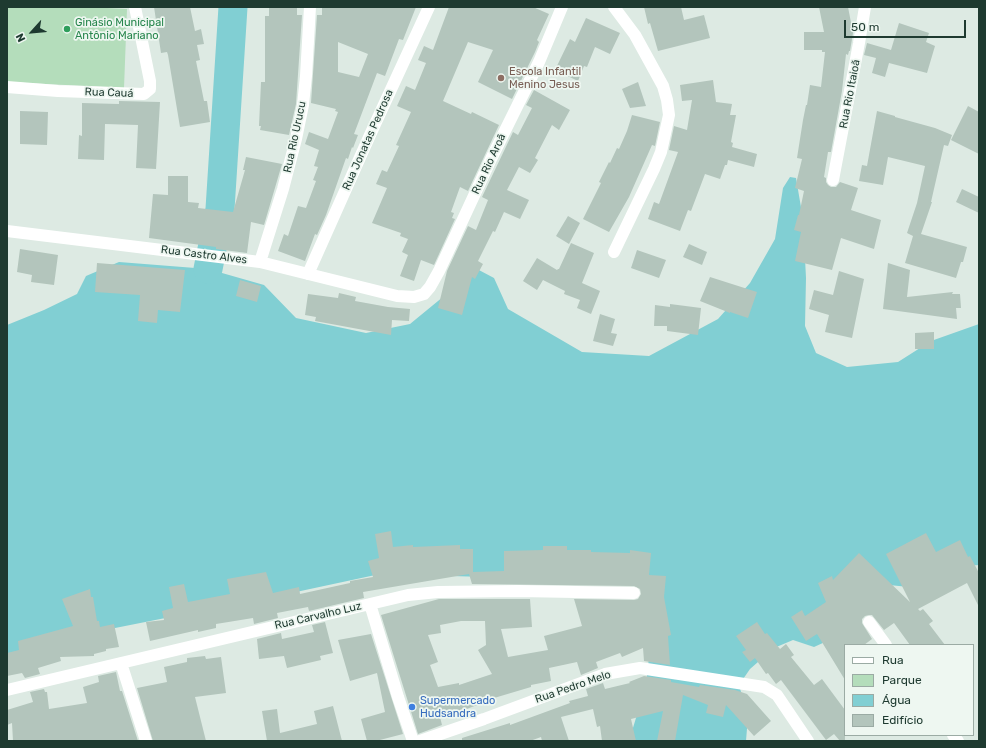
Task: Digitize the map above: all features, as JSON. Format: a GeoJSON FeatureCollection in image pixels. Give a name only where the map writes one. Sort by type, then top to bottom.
{"type":"FeatureCollection","features":[{"type":"Feature","properties":{"kind":"street","name":"Rua Cauá"},"geometry":{"type":"LineString","coordinates":[[7,87],[58,91],[144,94],[150,89],[150,81],[135,7]]}},
{"type":"Feature","properties":{"kind":"street","name":"Rua Rio Urucu"},"geometry":{"type":"LineString","coordinates":[[260,262],[283,189],[296,139],[306,76],[310,7]]}},
{"type":"Feature","properties":{"kind":"street","name":"Rua Jonatas Pedrosa"},"geometry":{"type":"LineString","coordinates":[[308,274],[429,7]]}},
{"type":"Feature","properties":{"kind":"street","name":"Rua Rio Aroã"},"geometry":{"type":"LineString","coordinates":[[397,296],[414,297],[424,294],[430,287],[539,62],[562,7]]}},
{"type":"Feature","properties":{"kind":"street"},"geometry":{"type":"LineString","coordinates":[[614,7],[635,35],[663,86],[669,115],[661,152],[614,252]]}},
{"type":"Feature","properties":{"kind":"street","name":"Rua Rio Itaioã"},"geometry":{"type":"LineString","coordinates":[[833,180],[865,7]]}},
{"type":"Feature","properties":{"kind":"street","name":"Rua Castro Alves"},"geometry":{"type":"LineString","coordinates":[[7,231],[260,262],[397,296]]}},
{"type":"Feature","properties":{"kind":"street","name":"Rua Carvalho Luz"},"geometry":{"type":"LineString","coordinates":[[7,690],[408,595],[438,592],[518,591],[634,593]]}},
{"type":"Feature","properties":{"kind":"street"},"geometry":{"type":"LineString","coordinates":[[370,604],[413,741]]}},
{"type":"Feature","properties":{"kind":"street"},"geometry":{"type":"LineString","coordinates":[[869,622],[885,644]]}},
{"type":"Feature","properties":{"kind":"street"},"geometry":{"type":"LineString","coordinates":[[121,663],[146,741]]}},
{"type":"Feature","properties":{"kind":"street","name":"Rua Pedro Melo"},"geometry":{"type":"LineString","coordinates":[[420,741],[605,674],[640,668],[764,688],[777,695],[808,741]]}},
{"type":"Feature","properties":{"kind":"green space","name":"Ginásio Municipal Antônio Mariano"},"geometry":{"type":"Polygon","coordinates":[[[7,7],[87,7],[127,9],[124,88],[7,82],[7,7]]]}},
{"type":"Feature","properties":{"kind":"water"},"geometry":{"type":"Polygon","coordinates":[[[790,177],[796,178],[803,219],[806,278],[805,326],[816,353],[847,367],[898,362],[931,341],[979,324],[979,565],[966,566],[919,588],[879,584],[825,642],[814,647],[793,640],[774,648],[750,669],[739,685],[748,716],[746,741],[629,741],[646,685],[654,611],[644,574],[522,578],[380,574],[95,632],[7,654],[7,325],[44,310],[77,294],[86,276],[119,262],[208,269],[264,285],[296,318],[366,333],[410,324],[477,269],[494,278],[508,309],[582,352],[649,356],[718,319],[750,283],[775,239],[783,188],[790,177]]]}},
{"type":"Feature","properties":{"kind":"building"},"geometry":{"type":"Polygon","coordinates":[[[154,7],[190,7],[195,31],[201,29],[204,44],[197,45],[200,60],[196,61],[204,101],[207,101],[210,122],[180,127],[168,55],[167,52],[161,53],[154,7]]]}},
{"type":"Feature","properties":{"kind":"building"},"geometry":{"type":"Polygon","coordinates":[[[269,7],[297,7],[297,15],[302,15],[296,104],[289,135],[260,130],[261,126],[259,126],[261,82],[265,82],[265,16],[269,16],[269,7]]]}},
{"type":"Feature","properties":{"kind":"building"},"geometry":{"type":"Polygon","coordinates":[[[322,7],[416,7],[403,40],[399,39],[385,76],[377,73],[354,134],[358,135],[348,159],[346,158],[326,215],[317,235],[315,234],[305,261],[278,251],[284,234],[288,236],[298,206],[306,208],[316,181],[313,180],[318,167],[314,166],[319,150],[305,144],[309,132],[328,139],[338,112],[335,111],[336,109],[311,103],[317,15],[322,15],[322,7]],[[338,42],[338,72],[359,77],[368,54],[338,42]]]}},
{"type":"Feature","properties":{"kind":"building"},"geometry":{"type":"Polygon","coordinates":[[[449,7],[533,7],[549,14],[537,40],[539,42],[535,52],[512,99],[478,82],[493,50],[468,42],[443,101],[471,114],[472,112],[499,125],[468,191],[460,187],[451,212],[454,213],[452,218],[455,219],[434,265],[421,260],[414,281],[400,276],[408,255],[402,252],[408,239],[400,236],[401,233],[372,223],[387,188],[376,184],[382,170],[387,172],[399,146],[396,145],[411,112],[397,106],[406,86],[415,90],[426,63],[418,60],[424,46],[433,50],[449,7]]]}},
{"type":"Feature","properties":{"kind":"building"},"geometry":{"type":"Polygon","coordinates":[[[644,7],[681,7],[684,20],[704,15],[710,38],[658,51],[650,23],[648,24],[644,7]]]}},
{"type":"Feature","properties":{"kind":"building"},"geometry":{"type":"Polygon","coordinates":[[[819,7],[848,7],[853,33],[850,51],[848,55],[846,54],[842,91],[831,152],[828,152],[824,177],[826,178],[828,185],[831,187],[836,187],[840,182],[858,188],[851,210],[881,220],[874,249],[841,238],[832,270],[795,261],[801,232],[794,230],[804,191],[795,188],[802,159],[797,158],[810,85],[821,87],[825,52],[822,52],[822,50],[804,50],[804,32],[824,32],[819,7]]]}},
{"type":"Feature","properties":{"kind":"building"},"geometry":{"type":"Polygon","coordinates":[[[586,18],[620,33],[610,54],[595,47],[587,67],[584,66],[578,81],[555,70],[570,39],[575,42],[586,18]]]}},
{"type":"Feature","properties":{"kind":"building"},"geometry":{"type":"Polygon","coordinates":[[[899,23],[929,33],[926,42],[935,46],[927,73],[889,63],[885,77],[872,73],[876,58],[864,55],[867,43],[891,50],[899,23]]]}},
{"type":"Feature","properties":{"kind":"building"},"geometry":{"type":"Polygon","coordinates":[[[713,80],[716,102],[732,104],[730,115],[736,115],[731,142],[733,143],[732,147],[757,154],[754,167],[728,160],[720,179],[705,174],[691,211],[688,210],[680,231],[648,219],[654,202],[659,204],[678,152],[669,150],[674,126],[687,130],[692,100],[682,101],[680,85],[713,80]]]}},
{"type":"Feature","properties":{"kind":"building"},"geometry":{"type":"Polygon","coordinates":[[[638,82],[646,106],[630,108],[622,89],[638,82]]]}},
{"type":"Feature","properties":{"kind":"building"},"geometry":{"type":"Polygon","coordinates":[[[534,90],[570,110],[559,130],[552,125],[535,158],[538,160],[530,173],[519,167],[507,190],[529,200],[520,219],[504,212],[495,232],[493,231],[478,261],[483,264],[475,279],[472,277],[462,315],[438,308],[447,271],[468,226],[476,230],[488,200],[482,197],[513,132],[518,135],[532,108],[526,105],[534,90]]]}},
{"type":"Feature","properties":{"kind":"building"},"geometry":{"type":"Polygon","coordinates":[[[119,101],[160,102],[156,169],[136,168],[138,125],[105,124],[104,160],[78,159],[79,135],[82,136],[82,103],[119,104],[119,101]]]}},
{"type":"Feature","properties":{"kind":"building"},"geometry":{"type":"Polygon","coordinates":[[[968,106],[979,112],[979,154],[951,140],[968,106]]]}},
{"type":"Feature","properties":{"kind":"building"},"geometry":{"type":"Polygon","coordinates":[[[20,111],[48,112],[47,145],[20,144],[20,111]]]}},
{"type":"Feature","properties":{"kind":"building"},"geometry":{"type":"Polygon","coordinates":[[[877,111],[935,128],[952,135],[948,146],[944,145],[932,202],[921,234],[967,247],[963,262],[961,262],[956,278],[905,263],[913,236],[907,233],[917,203],[925,166],[888,157],[883,185],[859,181],[862,165],[867,166],[877,111]]]}},
{"type":"Feature","properties":{"kind":"building"},"geometry":{"type":"Polygon","coordinates":[[[632,115],[660,122],[655,146],[652,145],[629,197],[609,232],[583,219],[601,183],[599,182],[609,162],[610,163],[617,148],[619,149],[632,115]]]}},
{"type":"Feature","properties":{"kind":"building"},"geometry":{"type":"Polygon","coordinates":[[[246,157],[282,164],[264,225],[251,222],[247,253],[216,249],[216,247],[149,238],[153,194],[168,195],[168,176],[188,176],[188,202],[199,203],[198,208],[233,212],[245,170],[243,170],[246,157]]]}},
{"type":"Feature","properties":{"kind":"building"},"geometry":{"type":"Polygon","coordinates":[[[962,189],[979,197],[979,213],[956,202],[962,189]]]}},
{"type":"Feature","properties":{"kind":"building"},"geometry":{"type":"Polygon","coordinates":[[[568,216],[580,223],[569,244],[556,236],[568,216]]]}},
{"type":"Feature","properties":{"kind":"building"},"geometry":{"type":"Polygon","coordinates":[[[571,243],[594,253],[582,283],[600,291],[591,314],[577,308],[580,300],[564,294],[565,291],[543,280],[537,290],[523,281],[537,258],[557,270],[559,269],[571,243]]]}},
{"type":"Feature","properties":{"kind":"building"},"geometry":{"type":"Polygon","coordinates":[[[689,244],[707,252],[702,265],[683,257],[689,244]]]}},
{"type":"Feature","properties":{"kind":"building"},"geometry":{"type":"Polygon","coordinates":[[[20,249],[58,255],[54,285],[31,282],[32,275],[17,272],[20,249]]]}},
{"type":"Feature","properties":{"kind":"building"},"geometry":{"type":"Polygon","coordinates":[[[637,250],[666,260],[659,278],[631,268],[637,250]]]}},
{"type":"Feature","properties":{"kind":"building"},"geometry":{"type":"Polygon","coordinates":[[[97,263],[185,270],[180,312],[158,310],[157,323],[138,321],[140,295],[95,292],[97,263]]]}},
{"type":"Feature","properties":{"kind":"building"},"geometry":{"type":"Polygon","coordinates":[[[888,263],[910,270],[907,297],[953,292],[952,294],[960,294],[961,308],[956,308],[957,319],[883,309],[888,263]]]}},
{"type":"Feature","properties":{"kind":"building"},"geometry":{"type":"Polygon","coordinates":[[[839,271],[864,279],[852,338],[825,332],[829,315],[809,309],[814,290],[833,295],[839,271]]]}},
{"type":"Feature","properties":{"kind":"building"},"geometry":{"type":"Polygon","coordinates":[[[710,277],[757,292],[748,318],[730,313],[700,301],[710,277]]]}},
{"type":"Feature","properties":{"kind":"building"},"geometry":{"type":"Polygon","coordinates":[[[240,280],[261,286],[257,302],[236,296],[240,280]]]}},
{"type":"Feature","properties":{"kind":"building"},"geometry":{"type":"Polygon","coordinates":[[[339,293],[356,297],[355,301],[410,309],[409,321],[392,320],[391,335],[315,321],[316,317],[305,315],[308,294],[338,298],[339,293]]]}},
{"type":"Feature","properties":{"kind":"building"},"geometry":{"type":"Polygon","coordinates":[[[670,304],[701,308],[698,335],[667,331],[667,326],[654,326],[655,305],[670,307],[670,304]]]}},
{"type":"Feature","properties":{"kind":"building"},"geometry":{"type":"Polygon","coordinates":[[[600,314],[615,319],[611,333],[617,334],[613,346],[593,341],[600,314]]]}},
{"type":"Feature","properties":{"kind":"building"},"geometry":{"type":"Polygon","coordinates":[[[934,332],[934,349],[915,349],[915,333],[934,332]]]}},
{"type":"Feature","properties":{"kind":"building"},"geometry":{"type":"Polygon","coordinates":[[[391,531],[393,547],[413,545],[413,547],[460,545],[460,549],[473,549],[473,572],[504,571],[504,551],[543,550],[543,546],[567,546],[567,550],[591,550],[591,552],[630,553],[630,550],[651,553],[649,575],[666,576],[664,597],[671,635],[668,636],[670,665],[644,661],[643,648],[622,657],[620,653],[596,662],[598,668],[581,675],[577,662],[549,668],[551,681],[531,685],[531,687],[484,701],[485,702],[464,710],[465,711],[440,717],[442,725],[418,734],[381,615],[439,599],[530,599],[532,627],[501,629],[508,657],[548,650],[544,636],[582,626],[574,599],[634,600],[638,599],[641,594],[640,589],[634,586],[472,584],[469,574],[363,592],[364,598],[309,611],[308,607],[277,613],[278,618],[254,624],[253,618],[216,624],[216,628],[198,632],[198,630],[150,641],[146,622],[164,620],[162,611],[173,608],[169,587],[184,584],[188,602],[230,594],[227,579],[266,572],[273,593],[299,587],[300,594],[350,583],[350,581],[373,577],[368,561],[379,558],[375,534],[391,531]],[[461,621],[440,625],[441,633],[428,635],[438,662],[430,665],[438,687],[459,683],[459,685],[492,674],[478,650],[486,645],[485,621],[461,621]]]}},
{"type":"Feature","properties":{"kind":"building"},"geometry":{"type":"Polygon","coordinates":[[[926,533],[936,552],[960,540],[968,557],[970,556],[979,573],[979,607],[967,583],[918,609],[920,611],[923,609],[933,621],[929,624],[944,644],[909,644],[894,623],[884,630],[872,615],[865,616],[862,619],[862,623],[872,639],[865,644],[844,644],[844,678],[817,634],[806,641],[791,617],[802,610],[805,616],[826,602],[818,583],[832,576],[833,580],[859,553],[910,602],[886,554],[926,533]]]}},
{"type":"Feature","properties":{"kind":"building"},"geometry":{"type":"Polygon","coordinates":[[[90,589],[91,597],[93,597],[97,621],[99,621],[100,627],[114,624],[119,647],[106,649],[106,651],[94,654],[94,656],[60,657],[61,661],[38,668],[40,674],[25,678],[22,673],[7,676],[7,653],[19,650],[18,641],[73,626],[62,599],[90,589]]]}},
{"type":"Feature","properties":{"kind":"building"},"geometry":{"type":"Polygon","coordinates":[[[325,622],[333,653],[320,656],[321,660],[287,668],[284,656],[259,659],[257,639],[281,633],[282,639],[314,632],[312,625],[325,622]]]}},
{"type":"Feature","properties":{"kind":"building"},"geometry":{"type":"Polygon","coordinates":[[[757,622],[765,634],[767,633],[780,649],[786,644],[794,655],[791,657],[814,685],[822,679],[844,709],[845,741],[840,741],[834,734],[826,740],[781,680],[776,684],[768,673],[766,674],[755,658],[750,662],[742,652],[746,650],[736,636],[757,622]]]}},
{"type":"Feature","properties":{"kind":"building"},"geometry":{"type":"Polygon","coordinates":[[[371,634],[403,734],[376,741],[367,741],[361,719],[385,712],[377,673],[350,681],[338,640],[371,634]]]}},
{"type":"Feature","properties":{"kind":"building"},"geometry":{"type":"Polygon","coordinates":[[[205,656],[206,659],[221,657],[226,693],[195,697],[206,741],[153,741],[137,688],[167,682],[164,667],[187,662],[187,658],[205,656]]]}},
{"type":"Feature","properties":{"kind":"building"},"geometry":{"type":"Polygon","coordinates":[[[116,672],[120,691],[122,691],[138,741],[13,741],[12,723],[7,725],[7,710],[33,702],[30,692],[44,689],[45,692],[47,692],[49,709],[87,703],[83,687],[99,682],[98,676],[116,672]]]}},
{"type":"Feature","properties":{"kind":"building"},"geometry":{"type":"Polygon","coordinates":[[[644,676],[671,680],[671,682],[699,687],[700,685],[735,690],[747,694],[771,721],[754,736],[726,705],[723,717],[706,713],[708,705],[683,695],[675,741],[657,741],[663,711],[631,719],[636,741],[602,741],[600,726],[597,727],[593,709],[561,717],[569,741],[542,741],[541,737],[530,741],[462,741],[462,738],[510,723],[510,725],[570,703],[569,701],[588,696],[586,689],[603,683],[605,689],[630,683],[629,682],[644,676]]]}},
{"type":"Feature","properties":{"kind":"building"},"geometry":{"type":"Polygon","coordinates":[[[333,706],[342,741],[267,741],[262,711],[277,709],[280,733],[317,724],[314,711],[333,706]]]}},
{"type":"Feature","properties":{"kind":"waterway"},"geometry":{"type":"LineString","coordinates":[[208,269],[220,209],[233,7]]}},
{"type":"Feature","properties":{"kind":"place","name":"Ginásio Municipal Antônio Mariano"},"geometry":{"type":"Point","coordinates":[67,29]}},
{"type":"Feature","properties":{"kind":"place","name":"Escola Infantil Menino Jesus"},"geometry":{"type":"Point","coordinates":[501,78]}},
{"type":"Feature","properties":{"kind":"place","name":"Supermercado Hudsandra"},"geometry":{"type":"Point","coordinates":[412,707]}}]}
